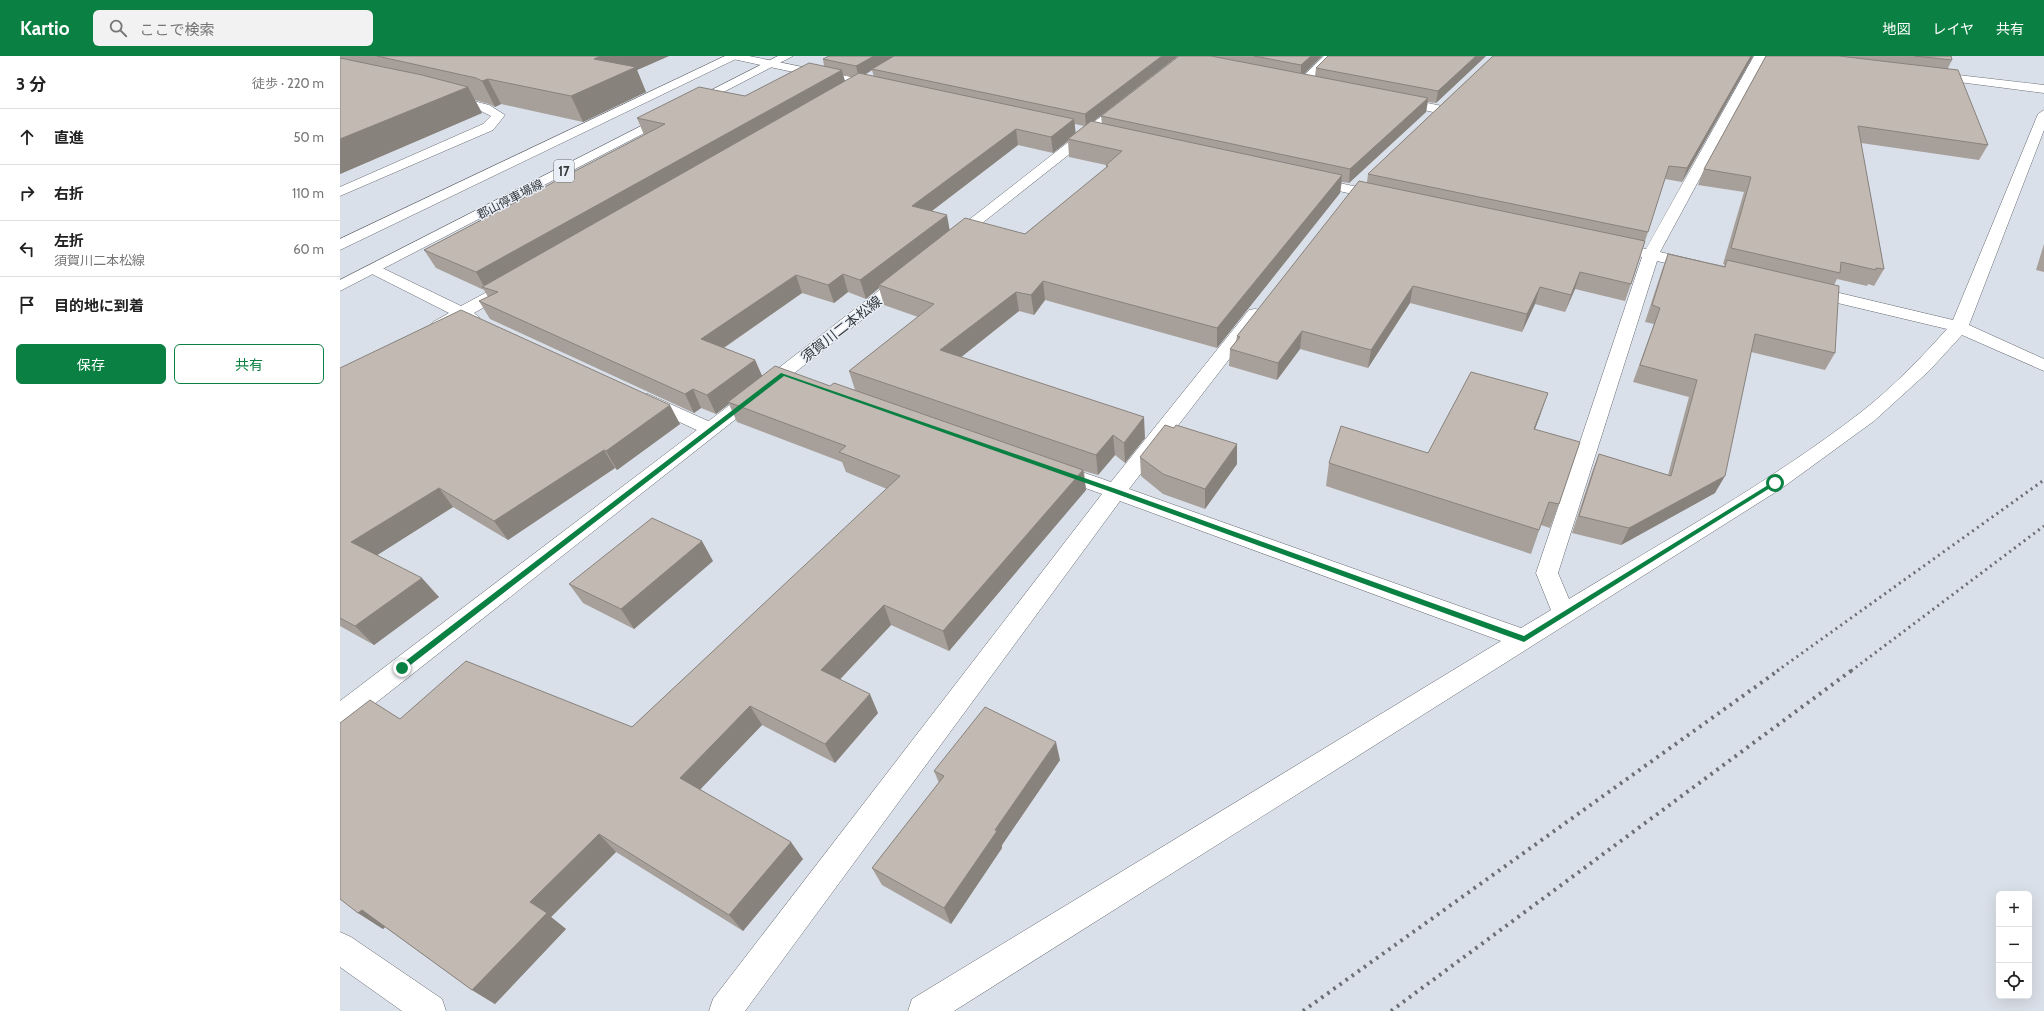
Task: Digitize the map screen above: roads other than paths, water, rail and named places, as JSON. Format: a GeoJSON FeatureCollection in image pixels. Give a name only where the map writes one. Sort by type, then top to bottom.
{"type":"FeatureCollection","features":[{"type":"Feature","properties":{"kind":"street"},"geometry":{"type":"LineString","coordinates":[[734,56],[890,89]]}},
{"type":"Feature","properties":{"kind":"street","name":"17"},"geometry":{"type":"LineString","coordinates":[[340,245],[734,56]]}},
{"type":"Feature","properties":{"kind":"street","name":"郡山停車場線"},"geometry":{"type":"LineString","coordinates":[[340,286],[787,56]]}},
{"type":"Feature","properties":{"kind":"street"},"geometry":{"type":"LineString","coordinates":[[1304,82],[1331,56]]}},
{"type":"Feature","properties":{"kind":"street"},"geometry":{"type":"LineString","coordinates":[[1564,614],[1547,572],[1651,254],[1764,56]]}},
{"type":"Feature","properties":{"kind":"street"},"geometry":{"type":"LineString","coordinates":[[840,95],[880,71]]}},
{"type":"Feature","properties":{"kind":"street"},"geometry":{"type":"LineString","coordinates":[[1918,74],[2044,89]]}},
{"type":"Feature","properties":{"kind":"street"},"geometry":{"type":"LineString","coordinates":[[1289,80],[1319,86]]}},
{"type":"Feature","properties":{"kind":"street"},"geometry":{"type":"LineString","coordinates":[[940,250],[1141,91]]}},
{"type":"Feature","properties":{"kind":"street"},"geometry":{"type":"LineString","coordinates":[[1421,125],[1455,93]]}},
{"type":"Feature","properties":{"kind":"street"},"geometry":{"type":"LineString","coordinates":[[340,192],[488,126],[499,115],[485,108],[439,96]]}},
{"type":"Feature","properties":{"kind":"street"},"geometry":{"type":"LineString","coordinates":[[1386,99],[1438,109]]}},
{"type":"Feature","properties":{"kind":"street"},"geometry":{"type":"LineString","coordinates":[[924,1011],[1775,483],[1867,417],[1923,367],[1959,327],[2044,114]]}},
{"type":"Feature","properties":{"kind":"street"},"geometry":{"type":"LineString","coordinates":[[1338,208],[1352,190],[1370,174]]}},
{"type":"Feature","properties":{"kind":"street"},"geometry":{"type":"LineString","coordinates":[[1298,178],[1391,198]]}},
{"type":"Feature","properties":{"kind":"street"},"geometry":{"type":"LineString","coordinates":[[1597,242],[1712,268]]}},
{"type":"Feature","properties":{"kind":"street"},"geometry":{"type":"LineString","coordinates":[[374,269],[483,324]]}},
{"type":"Feature","properties":{"kind":"street","name":"須賀川二本松線"},"geometry":{"type":"LineString","coordinates":[[340,716],[783,374],[916,269]]}},
{"type":"Feature","properties":{"kind":"street"},"geometry":{"type":"LineString","coordinates":[[428,332],[517,282]]}},
{"type":"Feature","properties":{"kind":"street"},"geometry":{"type":"LineString","coordinates":[[1797,288],[1959,327],[2044,366]]}},
{"type":"Feature","properties":{"kind":"street"},"geometry":{"type":"LineString","coordinates":[[725,1011],[1116,491],[1269,296]]}},
{"type":"Feature","properties":{"kind":"street"},"geometry":{"type":"LineString","coordinates":[[783,374],[805,382]]}},
{"type":"Feature","properties":{"kind":"street"},"geometry":{"type":"LineString","coordinates":[[632,393],[710,429]]}},
{"type":"Feature","properties":{"kind":"street"},"geometry":{"type":"LineString","coordinates":[[1042,465],[1524,639]]}},
{"type":"Feature","properties":{"kind":"street"},"geometry":{"type":"LineString","coordinates":[[340,948],[430,1011]]}},
{"type":"Feature","properties":{"kind":"railway"},"geometry":{"type":"LineString","coordinates":[[1777,671],[2044,480]]}},
{"type":"Feature","properties":{"kind":"railway"},"geometry":{"type":"LineString","coordinates":[[1851,671],[2044,526]]}},
{"type":"Feature","properties":{"kind":"railway"},"geometry":{"type":"LineString","coordinates":[[1303,1011],[1779,670]]}},
{"type":"Feature","properties":{"kind":"railway"},"geometry":{"type":"LineString","coordinates":[[1391,1011],[1852,670]]}}]}
